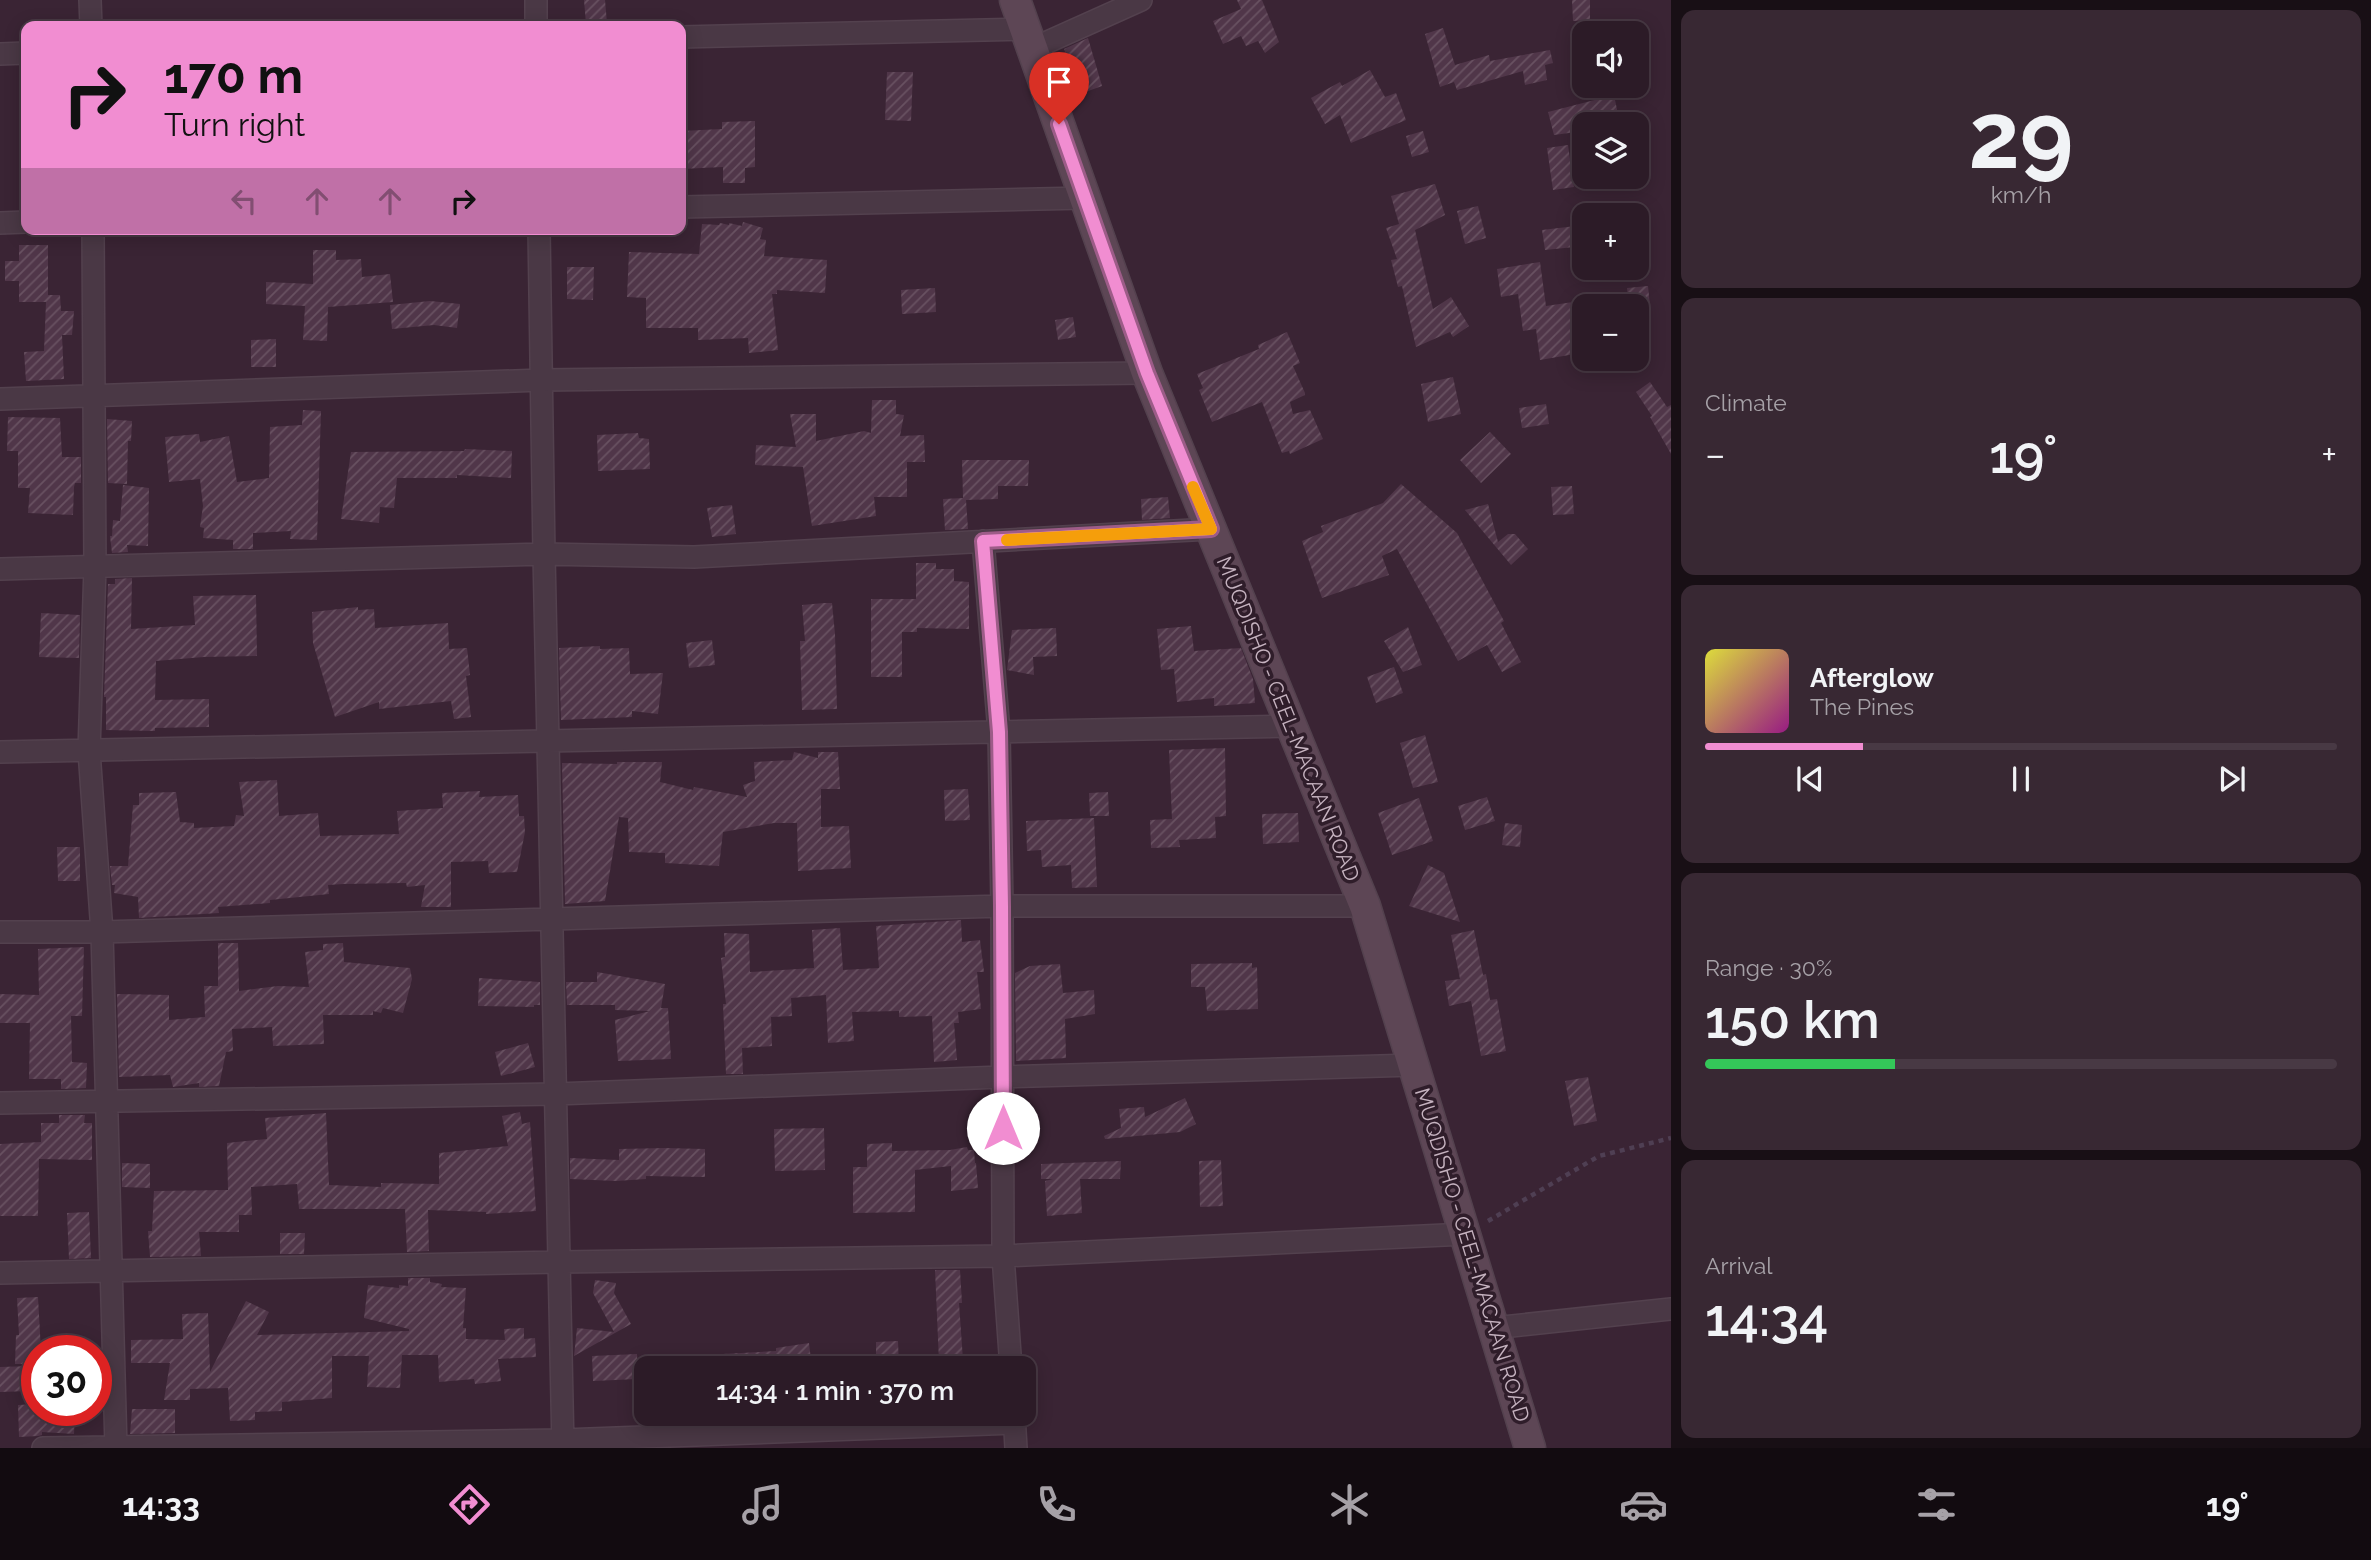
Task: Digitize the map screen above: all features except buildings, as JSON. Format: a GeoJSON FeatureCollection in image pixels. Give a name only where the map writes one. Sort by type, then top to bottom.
{"type":"FeatureCollection","features":[{"type":"Feature","properties":{"kind":"street"},"geometry":{"type":"LineString","coordinates":[[90,0],[91,21]]}},
{"type":"Feature","properties":{"kind":"street"},"geometry":{"type":"LineString","coordinates":[[536,0],[536,21]]}},
{"type":"Feature","properties":{"kind":"street","name":"MUQDISHO - CEEL-MACAAN ROAD"},"geometry":{"type":"LineString","coordinates":[[1014,0],[1147,373],[1365,906],[1530,1448]]}},
{"type":"Feature","properties":{"kind":"street"},"geometry":{"type":"LineString","coordinates":[[686,37],[1029,39],[1141,0]]}},
{"type":"Feature","properties":{"kind":"street"},"geometry":{"type":"LineString","coordinates":[[0,54],[21,53]]}},
{"type":"Feature","properties":{"kind":"street"},"geometry":{"type":"LineString","coordinates":[[686,207],[1085,198]]}},
{"type":"Feature","properties":{"kind":"street"},"geometry":{"type":"LineString","coordinates":[[0,223],[21,222]]}},
{"type":"Feature","properties":{"kind":"street"},"geometry":{"type":"LineString","coordinates":[[93,235],[95,567],[89,751],[102,932],[116,1447]]}},
{"type":"Feature","properties":{"kind":"street"},"geometry":{"type":"LineString","coordinates":[[539,235],[563,1444]]}},
{"type":"Feature","properties":{"kind":"street"},"geometry":{"type":"LineString","coordinates":[[0,399],[542,380],[1147,373]]}},
{"type":"Feature","properties":{"kind":"street"},"geometry":{"type":"LineString","coordinates":[[0,569],[544,554],[694,558],[1211,529]]}},
{"type":"Feature","properties":{"kind":"street"},"geometry":{"type":"LineString","coordinates":[[983,541],[999,732],[1003,1256],[1010,1356]]}},
{"type":"Feature","properties":{"kind":"street"},"geometry":{"type":"LineString","coordinates":[[0,752],[1292,726]]}},
{"type":"Feature","properties":{"kind":"street"},"geometry":{"type":"LineString","coordinates":[[0,932],[102,932],[1002,906],[1365,906]]}},
{"type":"Feature","properties":{"kind":"street"},"geometry":{"type":"LineString","coordinates":[[0,1103],[556,1094],[1414,1065]]}},
{"type":"Feature","properties":{"kind":"street"},"geometry":{"type":"LineString","coordinates":[[0,1273],[1003,1256],[1466,1234]]}},
{"type":"Feature","properties":{"kind":"street"},"geometry":{"type":"LineString","coordinates":[[1493,1328],[1671,1309]]}},
{"type":"Feature","properties":{"kind":"street"},"geometry":{"type":"LineString","coordinates":[[43,1448],[563,1444],[888,1426]]}},
{"type":"Feature","properties":{"kind":"street"},"geometry":{"type":"LineString","coordinates":[[1014,1426],[1016,1448]]}},
{"type":"Feature","properties":{"kind":"path"},"geometry":{"type":"LineString","coordinates":[[1466,1234],[1599,1156],[1671,1138]]}},
{"type":"Feature","properties":{"kind":"slow traffic"},"geometry":{"type":"LineString","coordinates":[[1007,540],[1211,529],[1193,487]]}},
{"type":"Feature","properties":{"kind":"route"},"geometry":{"type":"LineString","coordinates":[[1003,1128],[999,732],[983,541],[1211,529],[1147,373],[1059,124]]}}]}
